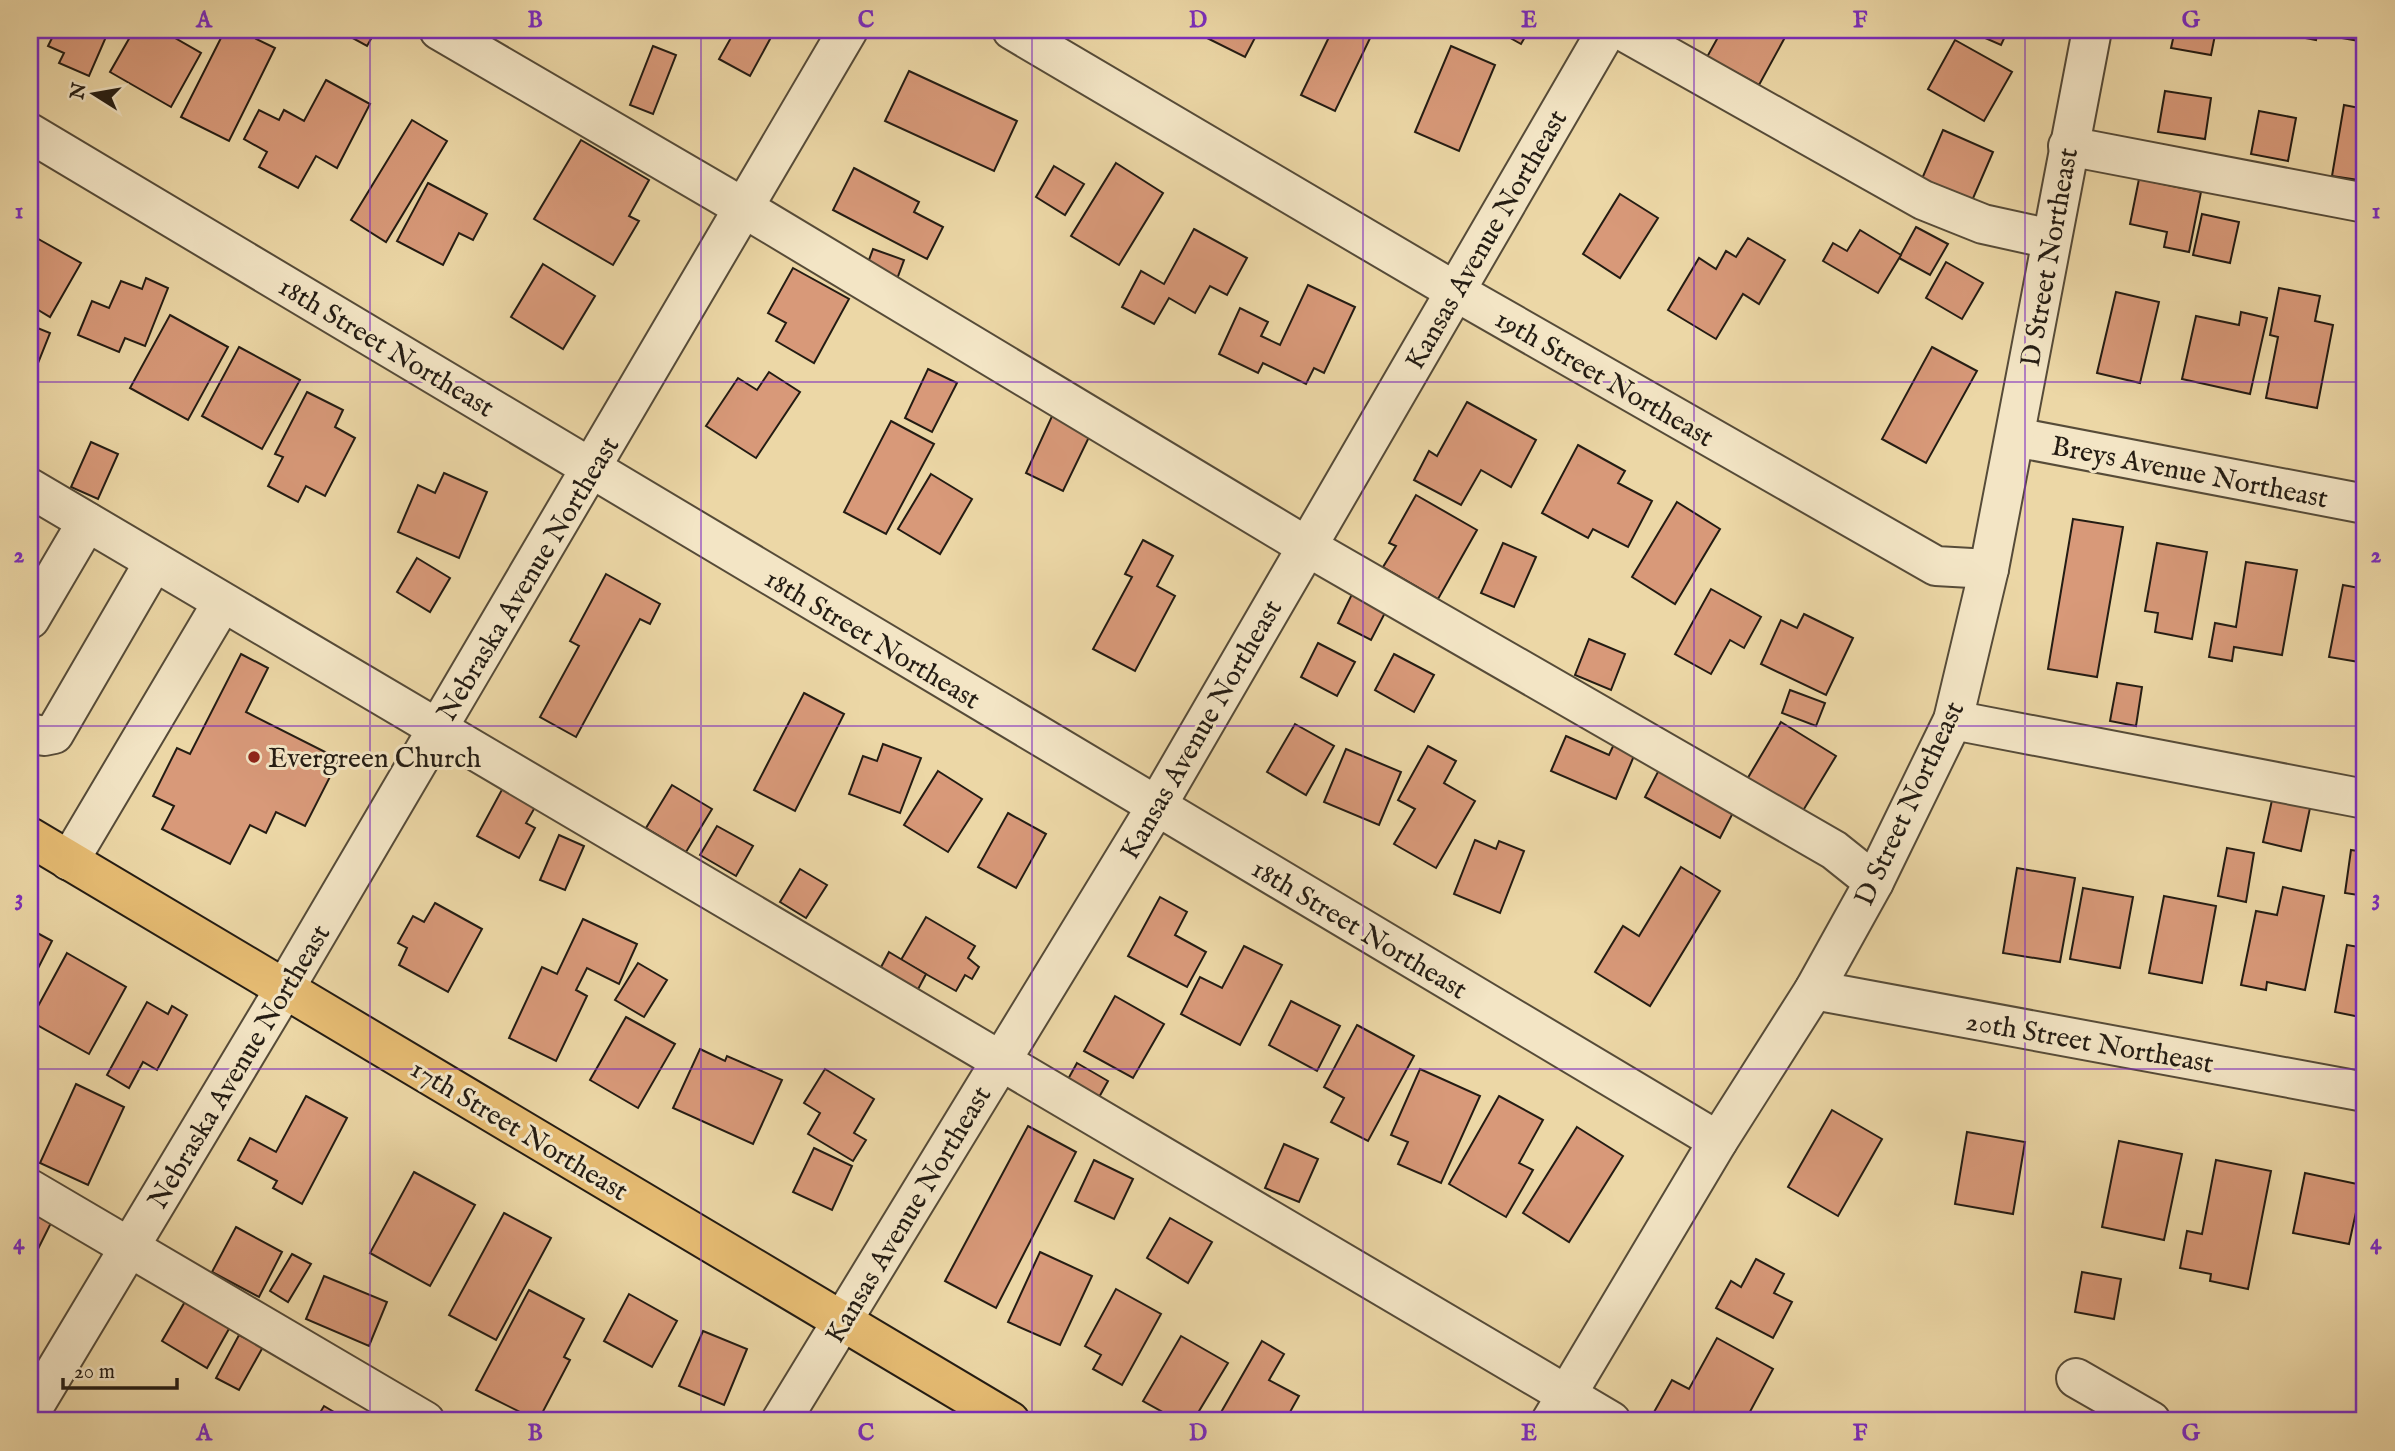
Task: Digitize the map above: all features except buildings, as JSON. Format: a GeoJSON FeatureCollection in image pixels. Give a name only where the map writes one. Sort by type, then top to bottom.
{"type":"FeatureCollection","features":[{"type":"Feature","properties":{"kind":"main road","name":"17th Street Northeast"},"geometry":{"type":"LineString","coordinates":[[30,837],[1010,1421]]}},
{"type":"Feature","properties":{"kind":"street"},"geometry":{"type":"LineString","coordinates":[[439,30],[744,208],[1306,546],[1834,850],[1874,883]]}},
{"type":"Feature","properties":{"kind":"street","name":"Nebraska Avenue Northeast"},"geometry":{"type":"LineString","coordinates":[[30,1413],[285,988],[848,30]]}},
{"type":"Feature","properties":{"kind":"street","name":"19th Street Northeast"},"geometry":{"type":"LineString","coordinates":[[1012,30],[1454,290],[1936,566],[1989,569]]}},
{"type":"Feature","properties":{"kind":"street","name":"Kansas Avenue Northeast"},"geometry":{"type":"LineString","coordinates":[[781,1421],[1156,807],[1607,30]]}},
{"type":"Feature","properties":{"kind":"street"},"geometry":{"type":"LineString","coordinates":[[1621,30],[1923,200],[1983,223],[2052,239]]}},
{"type":"Feature","properties":{"kind":"street","name":"D Street Northeast"},"geometry":{"type":"LineString","coordinates":[[1559,1408],[1718,1141],[1814,990],[1874,883],[1953,720],[1989,569],[2092,30]]}},
{"type":"Feature","properties":{"kind":"street","name":"18th Street Northeast"},"geometry":{"type":"LineString","coordinates":[[30,132],[1718,1141]]}},
{"type":"Feature","properties":{"kind":"street"},"geometry":{"type":"LineString","coordinates":[[2068,146],[2365,203]]}},
{"type":"Feature","properties":{"kind":"street","name":"Breys Avenue Northeast"},"geometry":{"type":"LineString","coordinates":[[2015,438],[2365,504]]}},
{"type":"Feature","properties":{"kind":"street"},"geometry":{"type":"LineString","coordinates":[[30,488],[436,731],[999,1062],[1559,1408],[1611,1421]]}},
{"type":"Feature","properties":{"kind":"street"},"geometry":{"type":"LineString","coordinates":[[30,619],[87,522]]}},
{"type":"Feature","properties":{"kind":"street"},"geometry":{"type":"LineString","coordinates":[[30,733],[44,736],[54,734],[154,562]]}},
{"type":"Feature","properties":{"kind":"street"},"geometry":{"type":"LineString","coordinates":[[69,860],[222,603]]}},
{"type":"Feature","properties":{"kind":"street"},"geometry":{"type":"LineString","coordinates":[[1953,720],[2365,799]]}},
{"type":"Feature","properties":{"kind":"street","name":"20th Street Northeast"},"geometry":{"type":"LineString","coordinates":[[1814,990],[2365,1092]]}},
{"type":"Feature","properties":{"kind":"street"},"geometry":{"type":"LineString","coordinates":[[30,1189],[425,1421]]}},
{"type":"Feature","properties":{"kind":"street"},"geometry":{"type":"LineString","coordinates":[[2076,1378],[2151,1421]]}},
{"type":"Feature","properties":{"kind":"place","name":"Evergreen Church"},"geometry":{"type":"Point","coordinates":[254,757]}}]}
